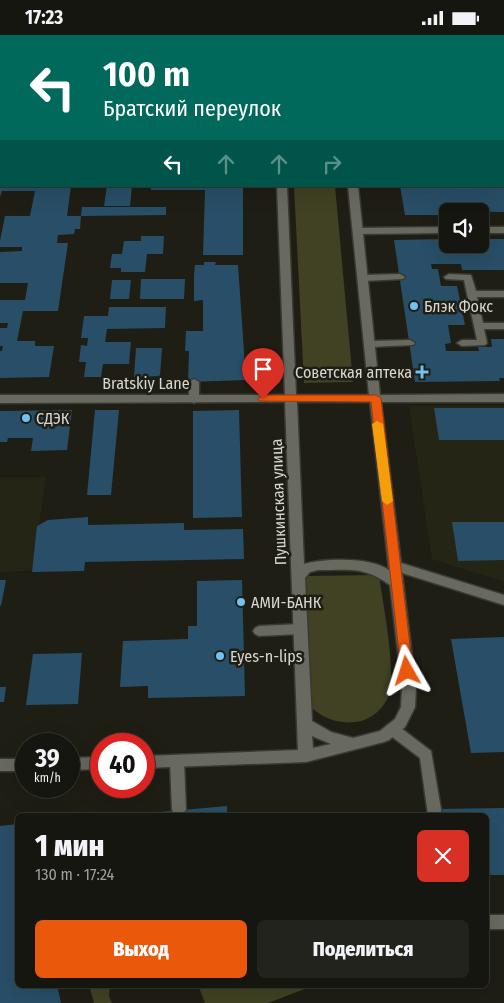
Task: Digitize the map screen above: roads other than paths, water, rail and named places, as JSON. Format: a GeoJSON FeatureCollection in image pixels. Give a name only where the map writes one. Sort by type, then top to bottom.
{"type":"FeatureCollection","features":[{"type":"Feature","properties":{"kind":"street","name":"Пушкинская улица"},"geometry":{"type":"LineString","coordinates":[[282,187],[306,756]]}},
{"type":"Feature","properties":{"kind":"street"},"geometry":{"type":"LineString","coordinates":[[155,762],[306,756],[384,737],[400,723],[408,707],[409,688],[353,187]]}},
{"type":"Feature","properties":{"kind":"street"},"geometry":{"type":"LineString","coordinates":[[358,231],[439,230]]}},
{"type":"Feature","properties":{"kind":"street"},"geometry":{"type":"LineString","coordinates":[[489,230],[504,230]]}},
{"type":"Feature","properties":{"kind":"street","name":"Bratskiy Lane"},"geometry":{"type":"LineString","coordinates":[[0,399],[504,398]]}},
{"type":"Feature","properties":{"kind":"street"},"geometry":{"type":"LineString","coordinates":[[299,577],[305,569],[318,565],[362,566],[380,571],[397,583]]}},
{"type":"Feature","properties":{"kind":"street"},"geometry":{"type":"LineString","coordinates":[[396,566],[504,601]]}},
{"type":"Feature","properties":{"kind":"street"},"geometry":{"type":"LineString","coordinates":[[304,723],[316,732],[339,741],[356,744]]}},
{"type":"Feature","properties":{"kind":"street"},"geometry":{"type":"LineString","coordinates":[[0,765],[15,765]]}},
{"type":"Feature","properties":{"kind":"lane"},"geometry":{"type":"LineString","coordinates":[[363,278],[400,277]]}},
{"type":"Feature","properties":{"kind":"lane"},"geometry":{"type":"LineString","coordinates":[[449,277],[468,277],[482,343],[462,343]]}},
{"type":"Feature","properties":{"kind":"lane"},"geometry":{"type":"LineString","coordinates":[[472,294],[504,294]]}},
{"type":"Feature","properties":{"kind":"lane"},"geometry":{"type":"LineString","coordinates":[[479,327],[504,326]]}},
{"type":"Feature","properties":{"kind":"lane"},"geometry":{"type":"LineString","coordinates":[[370,344],[410,343]]}},
{"type":"Feature","properties":{"kind":"lane"},"geometry":{"type":"LineString","coordinates":[[194,382],[194,399]]}},
{"type":"Feature","properties":{"kind":"lane"},"geometry":{"type":"LineString","coordinates":[[260,631],[300,629]]}},
{"type":"Feature","properties":{"kind":"lane"},"geometry":{"type":"LineString","coordinates":[[392,729],[426,755],[435,813]]}},
{"type":"Feature","properties":{"kind":"lane"},"geometry":{"type":"LineString","coordinates":[[177,762],[179,810]]}},
{"type":"Feature","properties":{"kind":"lane"},"geometry":{"type":"LineString","coordinates":[[489,922],[504,922]]}},
{"type":"Feature","properties":{"kind":"place","name":"Блэк Фокс"},"geometry":{"type":"Point","coordinates":[414,306]}},
{"type":"Feature","properties":{"kind":"place","name":"Советская аптека"},"geometry":{"type":"Point","coordinates":[422,372]}},
{"type":"Feature","properties":{"kind":"place","name":"СДЭК"},"geometry":{"type":"Point","coordinates":[26,418]}},
{"type":"Feature","properties":{"kind":"place","name":"АМИ-БАНК"},"geometry":{"type":"Point","coordinates":[241,602]}},
{"type":"Feature","properties":{"kind":"place","name":"Eyes-n-lips"},"geometry":{"type":"Point","coordinates":[220,656]}}]}
